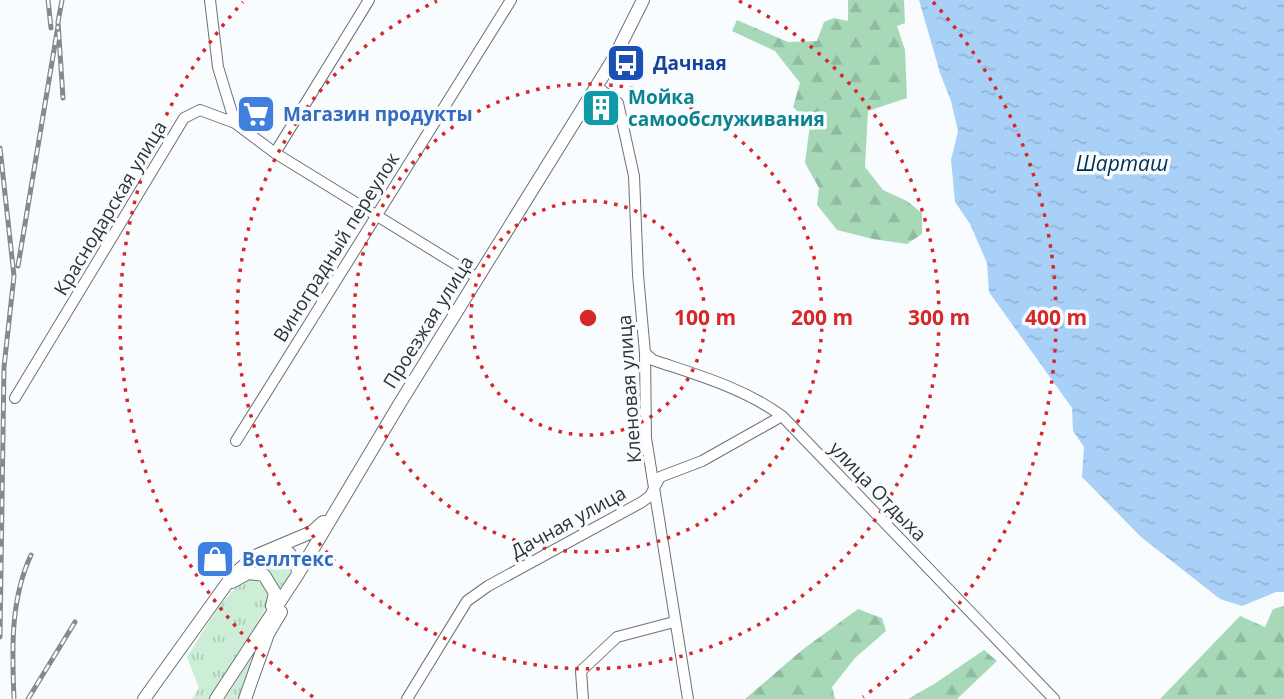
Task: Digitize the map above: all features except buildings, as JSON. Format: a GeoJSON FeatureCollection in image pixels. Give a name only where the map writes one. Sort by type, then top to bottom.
{"type":"FeatureCollection","features":[{"type":"Feature","properties":{"kind":"main road","name":"Проезжая улица"},"geometry":{"type":"LineString","coordinates":[[216,699],[294,579],[614,58],[643,0]]}},
{"type":"Feature","properties":{"kind":"main road"},"geometry":{"type":"LineString","coordinates":[[144,699],[221,591],[248,561],[312,532],[340,503]]}},
{"type":"Feature","properties":{"kind":"main road"},"geometry":{"type":"LineString","coordinates":[[245,699],[268,634],[285,605],[297,565],[289,553],[267,551]]}},
{"type":"Feature","properties":{"kind":"main road"},"geometry":{"type":"LineString","coordinates":[[221,591],[248,573],[264,575],[275,593],[264,624]]}},
{"type":"Feature","properties":{"kind":"street"},"geometry":{"type":"LineString","coordinates":[[210,0],[218,67],[235,122]]}},
{"type":"Feature","properties":{"kind":"street"},"geometry":{"type":"LineString","coordinates":[[275,153],[369,0]]}},
{"type":"Feature","properties":{"kind":"street","name":"Виноградный переулок"},"geometry":{"type":"LineString","coordinates":[[236,441],[511,0]]}},
{"type":"Feature","properties":{"kind":"street","name":"Кленовая улица"},"geometry":{"type":"LineString","coordinates":[[596,86],[618,103],[634,176],[638,275],[645,353],[646,438],[688,699]]}},
{"type":"Feature","properties":{"kind":"street","name":"Краснодарская улица"},"geometry":{"type":"LineString","coordinates":[[15,398],[184,118],[200,110],[235,122],[275,153],[478,278]]}},
{"type":"Feature","properties":{"kind":"street","name":"улица Отдыха"},"geometry":{"type":"LineString","coordinates":[[645,353],[653,360],[718,382],[766,404],[782,416],[1054,699]]}},
{"type":"Feature","properties":{"kind":"street","name":"Дачная улица"},"geometry":{"type":"LineString","coordinates":[[407,699],[467,601],[488,586],[642,502],[650,496],[660,477],[702,461],[782,416]]}},
{"type":"Feature","properties":{"kind":"street"},"geometry":{"type":"LineString","coordinates":[[583,699],[581,671],[617,637],[674,622]]}},
{"type":"Feature","properties":{"kind":"green space"},"geometry":{"type":"Polygon","coordinates":[[[848,0],[904,0],[905,23],[897,26],[905,50],[907,98],[868,111],[865,167],[883,190],[907,201],[922,213],[922,234],[907,244],[837,230],[817,205],[819,188],[805,163],[810,124],[793,107],[800,83],[775,51],[732,31],[737,20],[788,42],[817,41],[824,22],[834,18],[848,21],[848,0]]]}},
{"type":"Feature","properties":{"kind":"green space"},"geometry":{"type":"Polygon","coordinates":[[[281,557],[289,560],[291,568],[279,589],[273,578],[261,567],[281,557]]]}},
{"type":"Feature","properties":{"kind":"green space"},"geometry":{"type":"Polygon","coordinates":[[[250,578],[265,585],[269,602],[214,699],[192,699],[199,688],[187,657],[223,603],[240,584],[250,578]]]}},
{"type":"Feature","properties":{"kind":"green space"},"geometry":{"type":"Polygon","coordinates":[[[1284,606],[1284,699],[1160,699],[1240,616],[1265,627],[1273,609],[1284,606]]]}},
{"type":"Feature","properties":{"kind":"green space"},"geometry":{"type":"Polygon","coordinates":[[[858,609],[882,618],[886,631],[855,658],[832,687],[835,699],[745,699],[802,650],[858,609]]]}},
{"type":"Feature","properties":{"kind":"green space"},"geometry":{"type":"Polygon","coordinates":[[[984,650],[997,661],[957,699],[908,699],[934,684],[984,650]]]}},
{"type":"Feature","properties":{"kind":"green space"},"geometry":{"type":"Polygon","coordinates":[[[255,653],[240,699],[225,699],[255,653]]]}},
{"type":"Feature","properties":{"kind":"water","name":"Шарташ"},"geometry":{"type":"Polygon","coordinates":[[[919,0],[1284,0],[1284,592],[1276,592],[1242,606],[1220,599],[1141,537],[1082,477],[1084,447],[1073,431],[1072,408],[989,292],[987,263],[970,224],[955,202],[951,160],[958,131],[919,0]]]}},
{"type":"Feature","properties":{"kind":"railway"},"geometry":{"type":"LineString","coordinates":[[48,0],[51,28]]}},
{"type":"Feature","properties":{"kind":"railway"},"geometry":{"type":"LineString","coordinates":[[62,0],[58,22],[63,98]]}},
{"type":"Feature","properties":{"kind":"railway"},"geometry":{"type":"LineString","coordinates":[[18,266],[58,26]]}},
{"type":"Feature","properties":{"kind":"railway"},"geometry":{"type":"LineString","coordinates":[[0,148],[14,276],[4,367],[0,637]]}},
{"type":"Feature","properties":{"kind":"railway"},"geometry":{"type":"LineString","coordinates":[[14,699],[13,644],[16,608],[24,572],[31,555]]}},
{"type":"Feature","properties":{"kind":"railway"},"geometry":{"type":"LineString","coordinates":[[28,699],[75,622]]}},
{"type":"Feature","properties":{"kind":"place","name":"Дачная"},"geometry":{"type":"Point","coordinates":[626,63]}},
{"type":"Feature","properties":{"kind":"place","name":"Мойка самообслуживания"},"geometry":{"type":"Point","coordinates":[601,108]}},
{"type":"Feature","properties":{"kind":"place","name":"Магазин продукты"},"geometry":{"type":"Point","coordinates":[256,114]}},
{"type":"Feature","properties":{"kind":"place","name":"Веллтекс"},"geometry":{"type":"Point","coordinates":[215,559]}}]}
